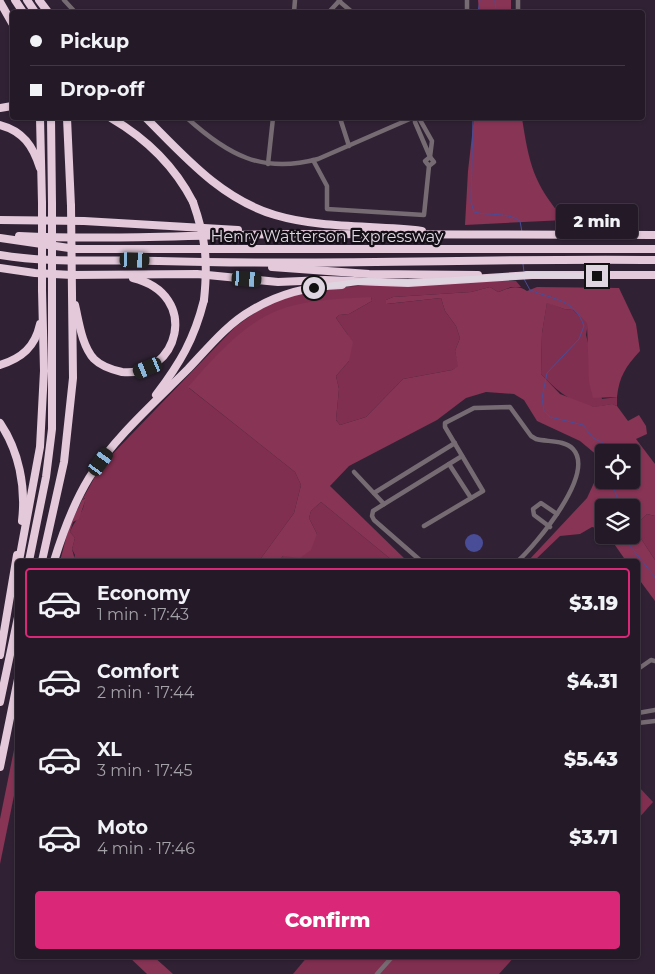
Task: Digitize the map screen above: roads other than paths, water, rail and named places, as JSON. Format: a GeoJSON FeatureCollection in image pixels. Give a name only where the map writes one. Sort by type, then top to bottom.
{"type":"FeatureCollection","features":[{"type":"Feature","properties":{"kind":"highway"},"geometry":{"type":"LineString","coordinates":[[0,2],[10,20]]}},
{"type":"Feature","properties":{"kind":"highway"},"geometry":{"type":"LineString","coordinates":[[18,559],[40,447],[44,371],[40,120]]}},
{"type":"Feature","properties":{"kind":"highway"},"geometry":{"type":"LineString","coordinates":[[29,559],[46,477],[52,429],[51,120]]}},
{"type":"Feature","properties":{"kind":"highway"},"geometry":{"type":"LineString","coordinates":[[42,559],[64,462],[73,378],[71,206],[67,120]]}},
{"type":"Feature","properties":{"kind":"highway"},"geometry":{"type":"LineString","coordinates":[[114,120],[147,141],[170,165],[193,202],[203,232],[207,252],[204,300],[199,321],[185,355],[137,421]]}},
{"type":"Feature","properties":{"kind":"highway"},"geometry":{"type":"LineString","coordinates":[[148,120],[206,177],[239,199],[274,214],[312,222],[459,235]]}},
{"type":"Feature","properties":{"kind":"highway"},"geometry":{"type":"LineString","coordinates":[[0,125],[13,129],[32,147],[42,176]]}},
{"type":"Feature","properties":{"kind":"highway"},"geometry":{"type":"LineString","coordinates":[[0,220],[112,222],[285,234]]}},
{"type":"Feature","properties":{"kind":"highway"},"geometry":{"type":"LineString","coordinates":[[0,234],[113,239],[285,234],[655,234]]}},
{"type":"Feature","properties":{"kind":"highway","name":"Henry Watterson Expressway"},"geometry":{"type":"LineString","coordinates":[[0,238],[76,249],[514,255]]}},
{"type":"Feature","properties":{"kind":"highway","name":"Henry Watterson Expressway"},"geometry":{"type":"LineString","coordinates":[[0,255],[47,261],[115,260],[253,264],[655,249]]}},
{"type":"Feature","properties":{"kind":"highway","name":"Henry Watterson Expressway"},"geometry":{"type":"LineString","coordinates":[[531,254],[655,260]]}},
{"type":"Feature","properties":{"kind":"highway"},"geometry":{"type":"LineString","coordinates":[[253,264],[370,274],[515,276]]}},
{"type":"Feature","properties":{"kind":"highway"},"geometry":{"type":"LineString","coordinates":[[1,268],[35,273],[197,274],[278,282],[365,281],[408,283],[532,275],[655,275]]}},
{"type":"Feature","properties":{"kind":"highway"},"geometry":{"type":"LineString","coordinates":[[72,294],[83,335],[95,359],[115,371],[138,371],[160,360],[168,350],[175,332],[174,316],[167,296],[156,286],[122,275]]}},
{"type":"Feature","properties":{"kind":"highway"},"geometry":{"type":"LineString","coordinates":[[55,559],[67,521],[87,482],[112,447],[210,346],[250,311],[290,293],[365,281]]}},
{"type":"Feature","properties":{"kind":"highway"},"geometry":{"type":"LineString","coordinates":[[0,365],[26,352],[34,343],[42,312]]}},
{"type":"Feature","properties":{"kind":"highway"},"geometry":{"type":"LineString","coordinates":[[0,423],[8,435],[16,454],[22,479],[21,527],[16,559]]}},
{"type":"Feature","properties":{"kind":"highway"},"geometry":{"type":"LineString","coordinates":[[0,654],[15,563]]}},
{"type":"Feature","properties":{"kind":"highway"},"geometry":{"type":"LineString","coordinates":[[0,654],[15,582]]}},
{"type":"Feature","properties":{"kind":"highway"},"geometry":{"type":"LineString","coordinates":[[0,702],[15,631]]}},
{"type":"Feature","properties":{"kind":"highway"},"geometry":{"type":"LineString","coordinates":[[0,766],[15,692]]}},
{"type":"Feature","properties":{"kind":"highway"},"geometry":{"type":"LineString","coordinates":[[13,700],[15,694]]}},
{"type":"Feature","properties":{"kind":"street"},"geometry":{"type":"LineString","coordinates":[[64,0],[73,10]]}},
{"type":"Feature","properties":{"kind":"street"},"geometry":{"type":"LineString","coordinates":[[339,1],[350,10]]}},
{"type":"Feature","properties":{"kind":"street"},"geometry":{"type":"LineString","coordinates":[[189,120],[226,150],[240,157],[268,164],[293,164],[313,160],[408,120]]}},
{"type":"Feature","properties":{"kind":"street"},"geometry":{"type":"LineString","coordinates":[[268,164],[273,120]]}},
{"type":"Feature","properties":{"kind":"street"},"geometry":{"type":"LineString","coordinates":[[341,120],[349,146]]}},
{"type":"Feature","properties":{"kind":"street"},"geometry":{"type":"LineString","coordinates":[[313,160],[327,186],[327,209],[424,215],[429,166],[434,162],[430,157],[416,120]]}},
{"type":"Feature","properties":{"kind":"street"},"geometry":{"type":"LineString","coordinates":[[421,120],[432,142],[430,157]]}},
{"type":"Feature","properties":{"kind":"street"},"geometry":{"type":"LineString","coordinates":[[424,526],[483,491],[454,443],[445,423],[474,408],[503,406],[514,410],[531,436],[536,439],[569,445],[576,453],[578,462],[573,481],[550,527],[520,559]]}},
{"type":"Feature","properties":{"kind":"street"},"geometry":{"type":"LineString","coordinates":[[374,492],[454,443]]}},
{"type":"Feature","properties":{"kind":"street"},"geometry":{"type":"LineString","coordinates":[[419,559],[374,520],[372,516],[374,511],[462,456]]}},
{"type":"Feature","properties":{"kind":"street"},"geometry":{"type":"LineString","coordinates":[[449,464],[470,498]]}},
{"type":"Feature","properties":{"kind":"street"},"geometry":{"type":"LineString","coordinates":[[354,472],[384,504]]}},
{"type":"Feature","properties":{"kind":"street"},"geometry":{"type":"LineString","coordinates":[[550,527],[534,515],[533,509],[540,503],[557,514]]}},
{"type":"Feature","properties":{"kind":"street"},"geometry":{"type":"LineString","coordinates":[[640,668],[651,660],[655,661]]}},
{"type":"Feature","properties":{"kind":"street"},"geometry":{"type":"LineString","coordinates":[[640,713],[655,710]]}},
{"type":"Feature","properties":{"kind":"street"},"geometry":{"type":"LineString","coordinates":[[640,723],[655,721]]}},
{"type":"Feature","properties":{"kind":"street"},"geometry":{"type":"LineString","coordinates":[[377,974],[390,959]]}},
{"type":"Feature","properties":{"kind":"waterway"},"geometry":{"type":"LineString","coordinates":[[478,10],[480,0]]}},
{"type":"Feature","properties":{"kind":"waterway"},"geometry":{"type":"LineString","coordinates":[[495,0],[496,10]]}},
{"type":"Feature","properties":{"kind":"waterway"},"geometry":{"type":"LineString","coordinates":[[473,120],[471,202],[474,212],[515,218],[520,221],[522,232]]}},
{"type":"Feature","properties":{"kind":"waterway"},"geometry":{"type":"LineString","coordinates":[[523,264],[524,272]]}},
{"type":"Feature","properties":{"kind":"waterway"},"geometry":{"type":"LineString","coordinates":[[524,279],[530,290],[569,305],[575,310],[584,326],[579,339],[547,373],[542,398],[544,411],[550,417],[583,425],[593,438],[605,444]]}},
{"type":"Feature","properties":{"kind":"waterway"},"geometry":{"type":"LineString","coordinates":[[614,489],[618,499]]}},
{"type":"Feature","properties":{"kind":"waterway"},"geometry":{"type":"LineString","coordinates":[[628,544],[655,577]]}}]}
